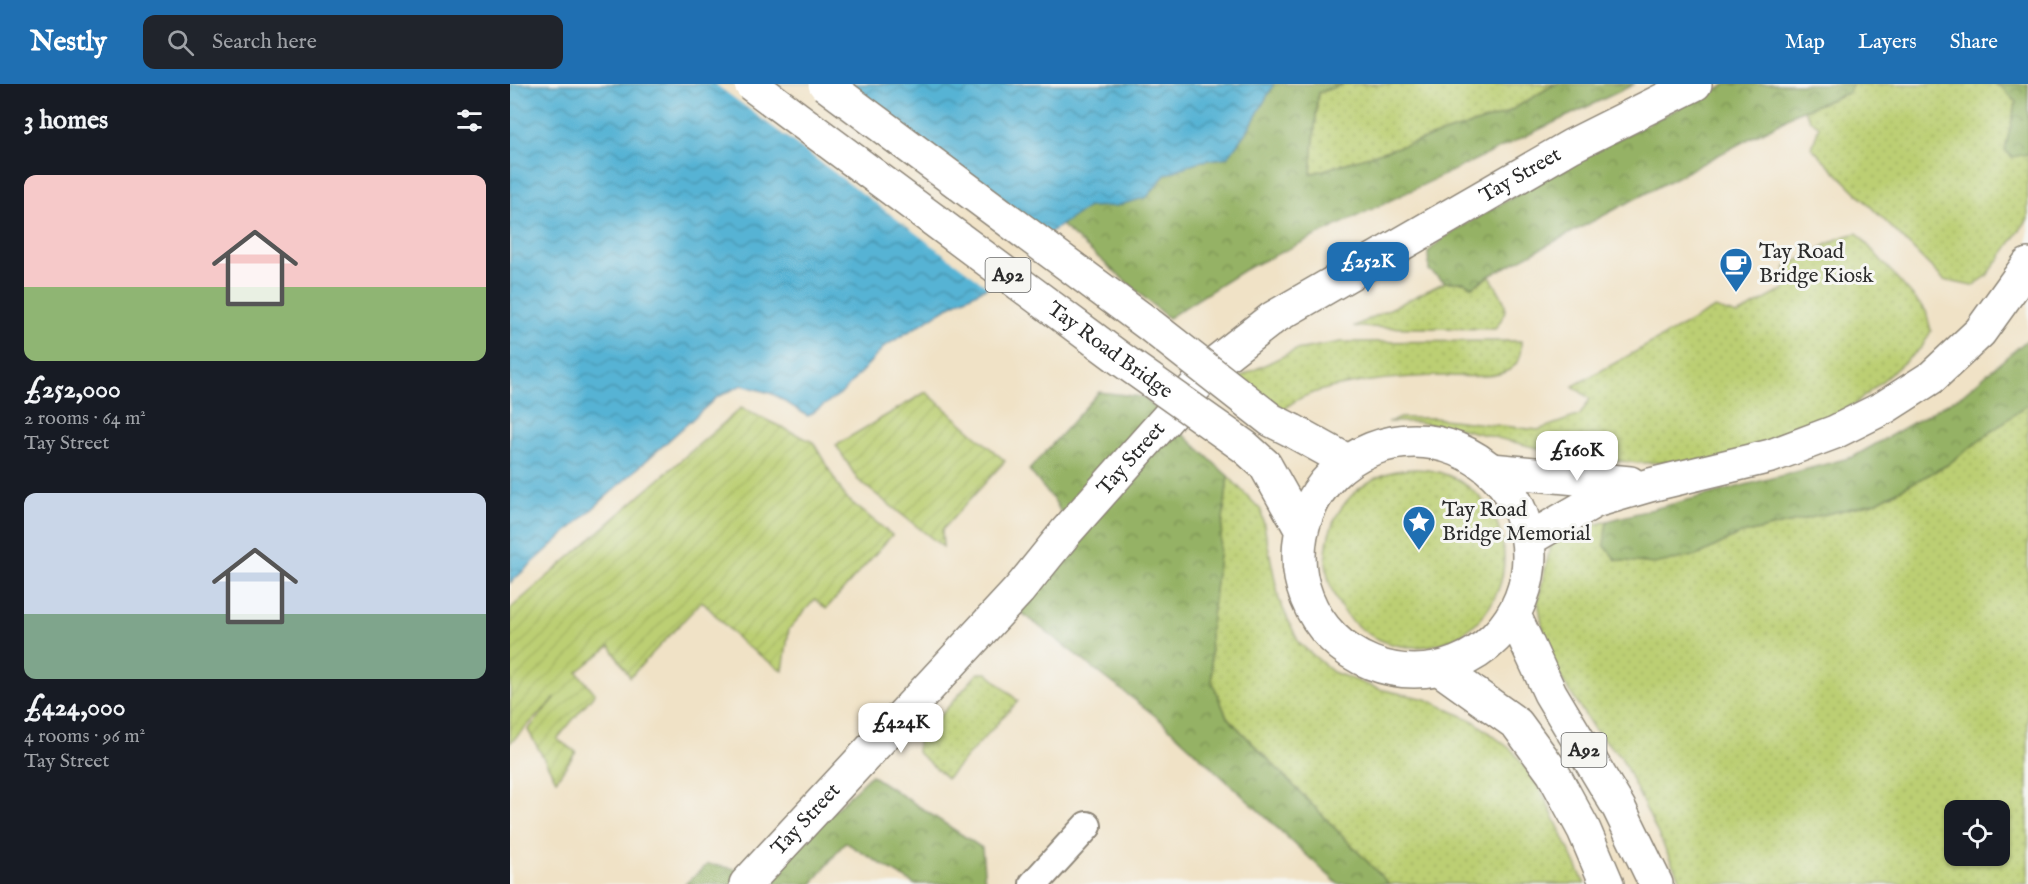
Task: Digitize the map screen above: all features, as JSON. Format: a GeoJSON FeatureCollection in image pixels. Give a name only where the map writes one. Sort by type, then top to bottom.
{"type":"FeatureCollection","features":[{"type":"Feature","properties":{"kind":"main road","name":"Tay Road Bridge"},"geometry":{"type":"LineString","coordinates":[[751,84],[1108,350],[1245,447],[1265,465],[1301,530]]}},
{"type":"Feature","properties":{"kind":"main road","name":"Tay Road Bridge"},"geometry":{"type":"LineString","coordinates":[[825,84],[1151,326],[1271,420],[1347,461]]}},
{"type":"Feature","properties":{"kind":"main road","name":"Tay Street"},"geometry":{"type":"LineString","coordinates":[[747,884],[1019,590],[1066,532],[1219,360],[1273,318],[1314,294],[1571,146],[1695,84]]}},
{"type":"Feature","properties":{"kind":"main road"},"geometry":{"type":"LineString","coordinates":[[1529,539],[1595,501],[1650,485],[1771,456],[1835,432],[1885,407],[1932,377],[1980,332],[2028,265]]}},
{"type":"Feature","properties":{"kind":"main road"},"geometry":{"type":"LineString","coordinates":[[1420,441],[1452,447],[1491,470],[1520,509],[1529,539],[1524,592],[1514,615],[1496,638],[1469,658],[1440,669],[1396,671],[1357,658],[1329,636],[1305,598],[1298,567],[1301,530],[1311,503],[1327,479],[1347,461],[1375,447],[1420,441]]}},
{"type":"Feature","properties":{"kind":"main road"},"geometry":{"type":"LineString","coordinates":[[1491,470],[1650,485]]}},
{"type":"Feature","properties":{"kind":"main road","name":"A92"},"geometry":{"type":"LineString","coordinates":[[1514,615],[1550,693],[1619,808],[1656,884]]}},
{"type":"Feature","properties":{"kind":"main road","name":"A92"},"geometry":{"type":"LineString","coordinates":[[1440,669],[1517,724],[1553,773],[1584,830],[1607,884]]}},
{"type":"Feature","properties":{"kind":"street"},"geometry":{"type":"LineString","coordinates":[[1034,884],[1087,826]]}},
{"type":"Feature","properties":{"kind":"green space"},"geometry":{"type":"Polygon","coordinates":[[[1256,84],[1344,84],[1318,93],[1311,174],[1505,114],[1555,84],[1635,84],[1244,270],[1168,318],[1030,198],[1256,84]]]}},
{"type":"Feature","properties":{"kind":"green space"},"geometry":{"type":"Polygon","coordinates":[[[1344,84],[1555,84],[1505,114],[1311,174],[1318,93],[1344,84]]]}},
{"type":"Feature","properties":{"kind":"green space"},"geometry":{"type":"Polygon","coordinates":[[[1727,84],[1853,84],[1848,93],[1795,113],[1472,287],[1464,282],[1445,282],[1429,270],[1428,252],[1444,237],[1582,157],[1727,84]]]}},
{"type":"Feature","properties":{"kind":"green space"},"geometry":{"type":"Polygon","coordinates":[[[1853,84],[2028,84],[2028,219],[1987,276],[1972,286],[1944,280],[1812,148],[1819,126],[1810,120],[1804,110],[1848,93],[1853,84]]]}},
{"type":"Feature","properties":{"kind":"green space"},"geometry":{"type":"Polygon","coordinates":[[[1994,84],[2028,84],[2028,154],[2012,157],[2005,150],[2016,102],[2003,88],[1994,84]]]}},
{"type":"Feature","properties":{"kind":"green space"},"geometry":{"type":"Polygon","coordinates":[[[1857,233],[1926,311],[1931,331],[1922,347],[1855,404],[1786,439],[1714,461],[1639,463],[1565,455],[1458,428],[1416,422],[1388,422],[1401,418],[1434,418],[1538,430],[1580,415],[1590,399],[1573,386],[1715,308],[1737,315],[1785,289],[1786,267],[1839,238],[1857,233]]]}},
{"type":"Feature","properties":{"kind":"green space"},"geometry":{"type":"Polygon","coordinates":[[[1490,276],[1505,302],[1504,314],[1495,329],[1353,327],[1445,282],[1465,282],[1472,287],[1490,276]]]}},
{"type":"Feature","properties":{"kind":"green space"},"geometry":{"type":"Polygon","coordinates":[[[2028,339],[2028,404],[1947,465],[1877,502],[1738,535],[1698,555],[1654,564],[1616,560],[1604,545],[1607,521],[1853,457],[1962,395],[2028,339]]]}},
{"type":"Feature","properties":{"kind":"green space"},"geometry":{"type":"Polygon","coordinates":[[[1521,341],[1518,361],[1503,373],[1480,376],[1412,377],[1338,386],[1316,392],[1285,409],[1237,378],[1296,350],[1341,342],[1521,341]]]}},
{"type":"Feature","properties":{"kind":"green space"},"geometry":{"type":"Polygon","coordinates":[[[926,392],[1005,461],[942,530],[943,547],[858,480],[836,445],[926,392]]]}},
{"type":"Feature","properties":{"kind":"green space"},"geometry":{"type":"Polygon","coordinates":[[[1099,392],[1143,397],[1228,476],[1210,634],[1212,681],[1227,717],[1389,884],[1338,884],[1158,718],[1018,610],[1079,549],[1056,503],[1029,470],[1099,392]]]}},
{"type":"Feature","properties":{"kind":"green space"},"geometry":{"type":"Polygon","coordinates":[[[2028,404],[2028,884],[1682,884],[1621,757],[1594,729],[1548,658],[1538,601],[1551,544],[1582,529],[1607,521],[1604,545],[1698,555],[1738,535],[1877,502],[1947,465],[2028,404]]]}},
{"type":"Feature","properties":{"kind":"green space"},"geometry":{"type":"Polygon","coordinates":[[[741,408],[813,442],[845,497],[892,535],[826,609],[815,599],[789,629],[783,671],[743,644],[702,601],[630,677],[610,646],[577,672],[595,693],[557,739],[576,752],[556,780],[528,730],[556,697],[510,743],[510,609],[741,408]]]}},
{"type":"Feature","properties":{"kind":"green space"},"geometry":{"type":"Polygon","coordinates":[[[1415,469],[1449,476],[1478,495],[1497,524],[1504,558],[1497,592],[1478,621],[1449,640],[1415,647],[1381,640],[1352,621],[1333,592],[1326,558],[1333,524],[1352,495],[1381,476],[1415,469]]]}},
{"type":"Feature","properties":{"kind":"green space"},"geometry":{"type":"Polygon","coordinates":[[[1228,476],[1261,510],[1279,600],[1299,643],[1333,672],[1379,689],[1426,699],[1475,722],[1513,751],[1540,788],[1585,884],[1389,884],[1227,717],[1212,681],[1210,634],[1228,476]]]}},
{"type":"Feature","properties":{"kind":"green space"},"geometry":{"type":"Polygon","coordinates":[[[978,673],[987,673],[1018,701],[947,778],[917,752],[918,741],[978,673]]]}},
{"type":"Feature","properties":{"kind":"green space"},"geometry":{"type":"Polygon","coordinates":[[[871,775],[982,848],[985,884],[914,884],[845,842],[812,884],[685,884],[708,864],[767,875],[871,775]]]}},
{"type":"Feature","properties":{"kind":"water"},"geometry":{"type":"Polygon","coordinates":[[[510,84],[1274,84],[1251,125],[1228,157],[1197,162],[1165,175],[1147,197],[1116,206],[1088,207],[1045,236],[1000,281],[957,302],[885,346],[843,392],[808,416],[773,394],[742,385],[716,398],[510,583],[510,84]]]}},
{"type":"Feature","properties":{"kind":"pier"},"geometry":{"type":"Polygon","coordinates":[[[715,84],[839,84],[1047,238],[1002,284],[991,289],[715,84]]]}},
{"type":"Feature","properties":{"kind":"place","name":"Tay Road Bridge Kiosk"},"geometry":{"type":"Point","coordinates":[1736,293]}},
{"type":"Feature","properties":{"kind":"place","name":"Tay Road Bridge Memorial"},"geometry":{"type":"Point","coordinates":[1419,551]}}]}
